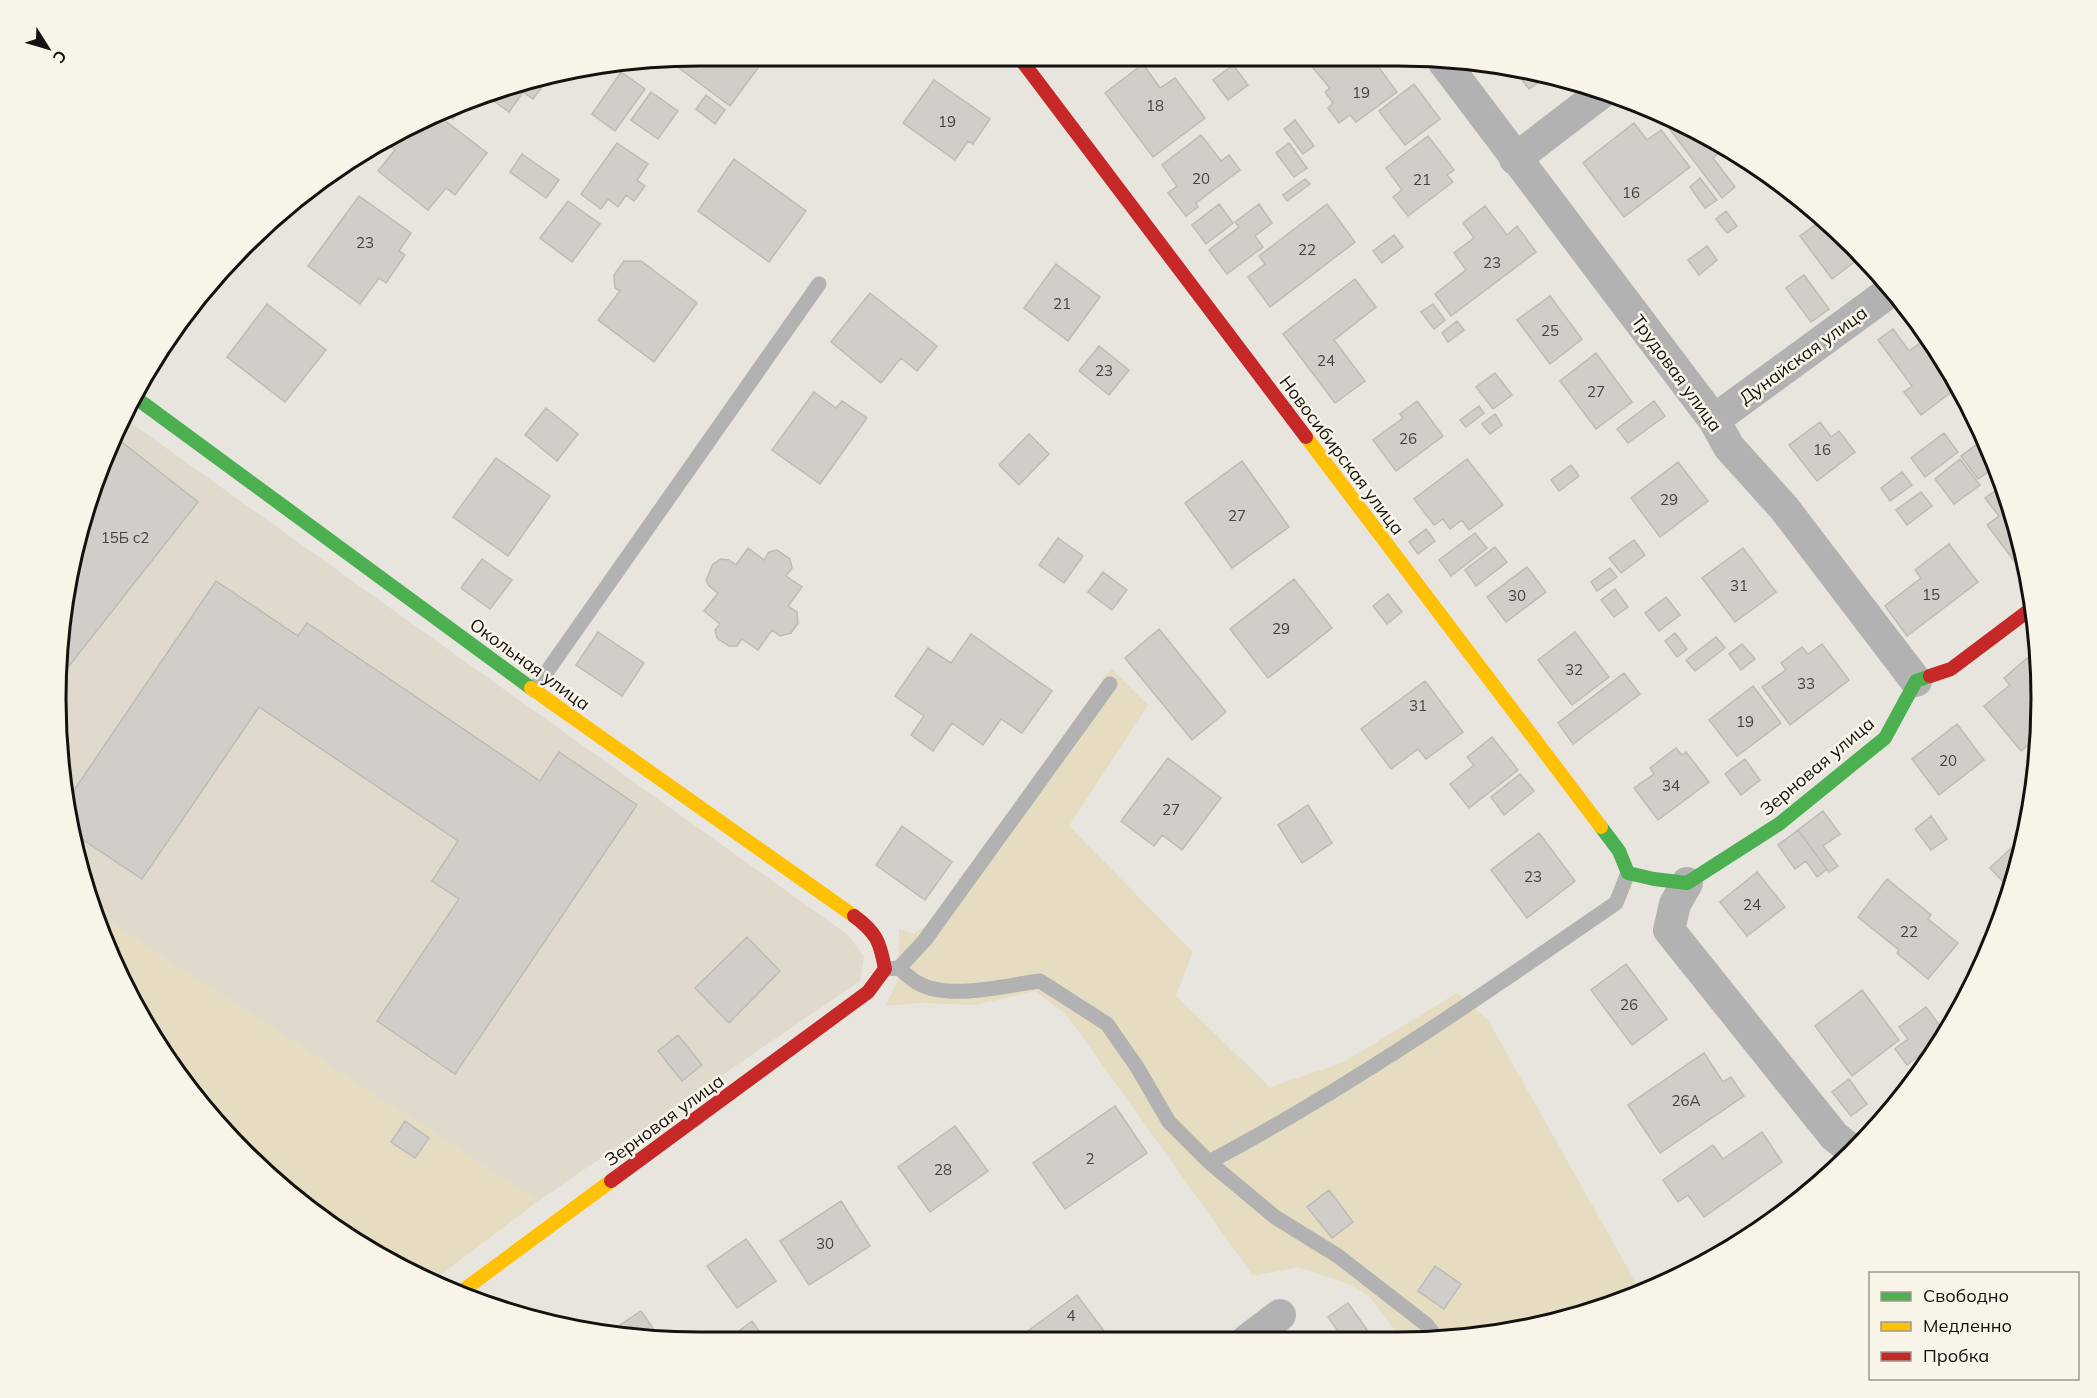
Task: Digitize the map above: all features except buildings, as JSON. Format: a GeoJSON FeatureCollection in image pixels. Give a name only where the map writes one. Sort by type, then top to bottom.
{"type":"FeatureCollection","features":[{"type":"Feature","properties":{"kind":"street","name":"Новосибирская улица"},"geometry":{"type":"LineString","coordinates":[[1026,66],[1618,851],[1628,873]]}},
{"type":"Feature","properties":{"kind":"street","name":"Трудовая улица"},"geometry":{"type":"LineString","coordinates":[[1448,68],[1714,420],[1729,447],[1784,508],[1916,681]]}},
{"type":"Feature","properties":{"kind":"street"},"geometry":{"type":"LineString","coordinates":[[1515,159],[1595,98]]}},
{"type":"Feature","properties":{"kind":"street","name":"Дунайская улица"},"geometry":{"type":"LineString","coordinates":[[1714,420],[1885,295]]}},
{"type":"Feature","properties":{"kind":"street","name":"Окольная улица"},"geometry":{"type":"LineString","coordinates":[[141,401],[534,690],[868,926],[880,942],[892,968]]}},
{"type":"Feature","properties":{"kind":"street"},"geometry":{"type":"LineString","coordinates":[[1916,681],[1951,669],[2025,613]]}},
{"type":"Feature","properties":{"kind":"street","name":"Зерновая улица"},"geometry":{"type":"LineString","coordinates":[[1687,883],[1779,824],[1885,738],[1916,681]]}},
{"type":"Feature","properties":{"kind":"street"},"geometry":{"type":"LineString","coordinates":[[1628,873],[1687,883],[1675,904],[1669,930],[1834,1136],[1847,1146]]}},
{"type":"Feature","properties":{"kind":"street","name":"Зерновая улица"},"geometry":{"type":"LineString","coordinates":[[467,1288],[868,992],[892,968]]}},
{"type":"Feature","properties":{"kind":"street"},"geometry":{"type":"LineString","coordinates":[[1258,1332],[1280,1315]]}},
{"type":"Feature","properties":{"kind":"lane"},"geometry":{"type":"LineString","coordinates":[[534,690],[819,284]]}},
{"type":"Feature","properties":{"kind":"lane"},"geometry":{"type":"LineString","coordinates":[[1110,684],[926,940],[892,968],[919,984],[946,991],[1040,981],[1107,1024],[1137,1067],[1169,1122],[1209,1162],[1275,1217],[1338,1256],[1427,1325],[1432,1331]]}},
{"type":"Feature","properties":{"kind":"lane"},"geometry":{"type":"LineString","coordinates":[[1209,1162],[1257,1137],[1443,1022],[1606,910],[1616,903],[1628,873]]}},
{"type":"Feature","properties":{"kind":"shaded area"},"geometry":{"type":"Polygon","coordinates":[[[130,422],[848,935],[864,957],[860,981],[538,1201],[107,920],[88,863],[71,782],[67,740],[67,658],[71,616],[88,535],[114,457],[130,422]]]}},
{"type":"Feature","properties":{"kind":"shaded area"},"geometry":{"type":"Polygon","coordinates":[[[1111,668],[1148,705],[1069,826],[1193,952],[1176,996],[1270,1087],[1342,1063],[1457,993],[1488,1020],[1637,1285],[1562,1310],[1521,1320],[1481,1327],[1396,1332],[1369,1296],[1351,1285],[1299,1267],[1253,1276],[1066,1014],[1035,991],[976,1005],[920,1003],[885,1006],[898,981],[899,929],[914,934],[932,921],[1111,668]]]}},
{"type":"Feature","properties":{"kind":"shaded area"},"geometry":{"type":"Polygon","coordinates":[[[107,920],[538,1201],[439,1276],[382,1247],[347,1225],[282,1175],[251,1147],[197,1084],[151,1016],[131,979],[107,920]]]}},
{"type":"Feature","properties":{"kind":"traffic: fast"},"geometry":{"type":"LineString","coordinates":[[141,401],[531,688]]}},
{"type":"Feature","properties":{"kind":"traffic: fast"},"geometry":{"type":"LineString","coordinates":[[1601,827],[1619,851],[1628,873],[1687,883],[1779,824],[1885,738],[1916,681],[1930,676]]}},
{"type":"Feature","properties":{"kind":"traffic: slow"},"geometry":{"type":"LineString","coordinates":[[1306,437],[1601,827]]}},
{"type":"Feature","properties":{"kind":"traffic: slow"},"geometry":{"type":"LineString","coordinates":[[531,688],[854,916]]}},
{"type":"Feature","properties":{"kind":"traffic: slow"},"geometry":{"type":"LineString","coordinates":[[467,1288],[611,1181]]}},
{"type":"Feature","properties":{"kind":"traffic: jam"},"geometry":{"type":"LineString","coordinates":[[1026,66],[1306,437]]}},
{"type":"Feature","properties":{"kind":"traffic: jam"},"geometry":{"type":"LineString","coordinates":[[1930,676],[1951,669],[2025,613]]}},
{"type":"Feature","properties":{"kind":"traffic: jam"},"geometry":{"type":"LineString","coordinates":[[611,1181],[868,992],[885,969],[873,933],[854,916]]}}]}
